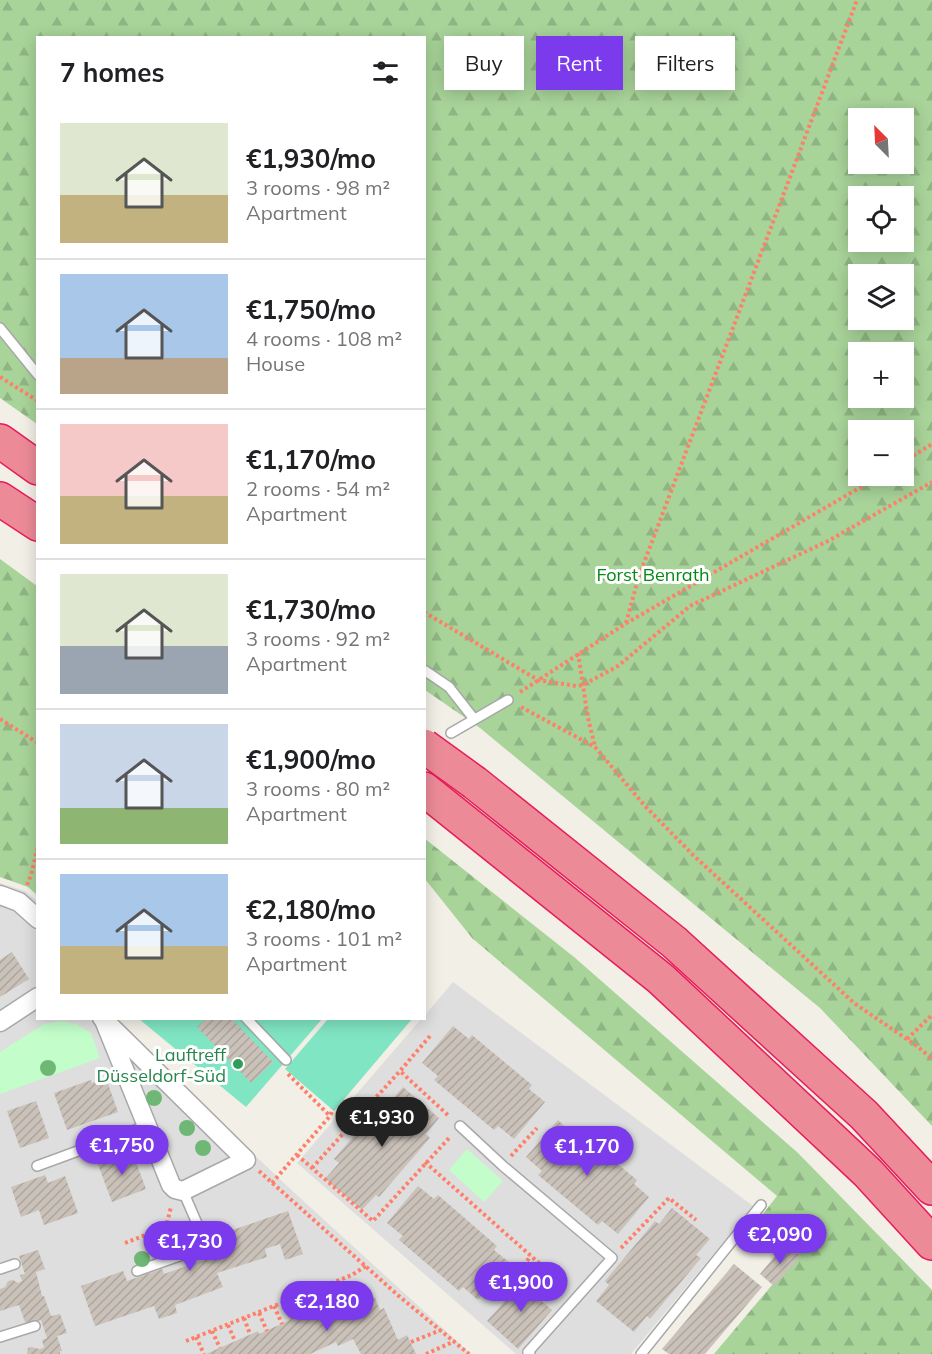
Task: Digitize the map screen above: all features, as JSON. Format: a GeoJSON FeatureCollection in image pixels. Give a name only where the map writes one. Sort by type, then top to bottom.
{"type":"FeatureCollection","features":[{"type":"Feature","properties":{"kind":"highway"},"geometry":{"type":"LineString","coordinates":[[0,441],[36,467]]}},
{"type":"Feature","properties":{"kind":"highway"},"geometry":{"type":"LineString","coordinates":[[0,499],[36,523]]}},
{"type":"Feature","properties":{"kind":"highway"},"geometry":{"type":"LineString","coordinates":[[438,740],[475,783],[674,942],[864,1115],[932,1188]]}},
{"type":"Feature","properties":{"kind":"highway"},"geometry":{"type":"LineString","coordinates":[[426,790],[661,979],[868,1173],[932,1244]]}},
{"type":"Feature","properties":{"kind":"street"},"geometry":{"type":"LineString","coordinates":[[0,895],[19,902],[36,917]]}},
{"type":"Feature","properties":{"kind":"street"},"geometry":{"type":"LineString","coordinates":[[0,1022],[36,998]]}},
{"type":"Feature","properties":{"kind":"street"},"geometry":{"type":"LineString","coordinates":[[103,1020],[171,1185],[179,1190],[246,1160],[104,1020]]}},
{"type":"Feature","properties":{"kind":"lane"},"geometry":{"type":"LineString","coordinates":[[1,329],[36,373]]}},
{"type":"Feature","properties":{"kind":"lane"},"geometry":{"type":"LineString","coordinates":[[426,671],[449,687],[474,719]]}},
{"type":"Feature","properties":{"kind":"lane"},"geometry":{"type":"LineString","coordinates":[[438,740],[508,700]]}},
{"type":"Feature","properties":{"kind":"lane"},"geometry":{"type":"LineString","coordinates":[[248,1020],[286,1060]]}},
{"type":"Feature","properties":{"kind":"lane"},"geometry":{"type":"LineString","coordinates":[[37,1166],[146,1126]]}},
{"type":"Feature","properties":{"kind":"lane"},"geometry":{"type":"LineString","coordinates":[[460,1126],[503,1166],[612,1258],[528,1352],[530,1354]]}},
{"type":"Feature","properties":{"kind":"lane"},"geometry":{"type":"LineString","coordinates":[[137,1271],[185,1254],[199,1241],[199,1228],[179,1190]]}},
{"type":"Feature","properties":{"kind":"lane"},"geometry":{"type":"LineString","coordinates":[[640,1354],[761,1205]]}},
{"type":"Feature","properties":{"kind":"lane"},"geometry":{"type":"LineString","coordinates":[[0,1269],[15,1264]]}},
{"type":"Feature","properties":{"kind":"lane"},"geometry":{"type":"LineString","coordinates":[[0,1337],[34,1326]]}},
{"type":"Feature","properties":{"kind":"path"},"geometry":{"type":"LineString","coordinates":[[625,624],[639,576],[856,0]]}},
{"type":"Feature","properties":{"kind":"path"},"geometry":{"type":"LineString","coordinates":[[0,377],[36,400]]}},
{"type":"Feature","properties":{"kind":"path"},"geometry":{"type":"LineString","coordinates":[[914,455],[932,444]]}},
{"type":"Feature","properties":{"kind":"path"},"geometry":{"type":"LineString","coordinates":[[426,613],[537,680],[583,685],[618,666],[690,606],[828,541],[932,483]]}},
{"type":"Feature","properties":{"kind":"path"},"geometry":{"type":"LineString","coordinates":[[863,486],[625,624],[508,700],[595,747],[645,806],[692,854],[854,1003],[932,1059]]}},
{"type":"Feature","properties":{"kind":"path"},"geometry":{"type":"LineString","coordinates":[[578,654],[595,747]]}},
{"type":"Feature","properties":{"kind":"path"},"geometry":{"type":"LineString","coordinates":[[0,719],[36,742]]}},
{"type":"Feature","properties":{"kind":"path"},"geometry":{"type":"LineString","coordinates":[[19,902],[31,875],[36,854]]}},
{"type":"Feature","properties":{"kind":"path"},"geometry":{"type":"LineString","coordinates":[[907,1039],[932,1015]]}},
{"type":"Feature","properties":{"kind":"path"},"geometry":{"type":"LineString","coordinates":[[312,1168],[430,1036]]}},
{"type":"Feature","properties":{"kind":"path"},"geometry":{"type":"LineString","coordinates":[[286,1060],[280,1067],[330,1116]]}},
{"type":"Feature","properties":{"kind":"path"},"geometry":{"type":"LineString","coordinates":[[297,1155],[373,1221],[460,1126],[400,1071]]}},
{"type":"Feature","properties":{"kind":"path"},"geometry":{"type":"LineString","coordinates":[[272,1183],[333,1110]]}},
{"type":"Feature","properties":{"kind":"path"},"geometry":{"type":"LineString","coordinates":[[503,1166],[537,1128]]}},
{"type":"Feature","properties":{"kind":"path"},"geometry":{"type":"LineString","coordinates":[[246,1160],[468,1354]]}},
{"type":"Feature","properties":{"kind":"path"},"geometry":{"type":"LineString","coordinates":[[425,1162],[577,1298]]}},
{"type":"Feature","properties":{"kind":"path"},"geometry":{"type":"LineString","coordinates":[[125,1243],[166,1227],[179,1190]]}},
{"type":"Feature","properties":{"kind":"path"},"geometry":{"type":"LineString","coordinates":[[612,1258],[669,1198],[696,1220]]}},
{"type":"Feature","properties":{"kind":"path"},"geometry":{"type":"LineString","coordinates":[[500,1293],[531,1256]]}},
{"type":"Feature","properties":{"kind":"path"},"geometry":{"type":"LineString","coordinates":[[186,1341],[352,1275],[366,1266]]}},
{"type":"Feature","properties":{"kind":"path"},"geometry":{"type":"LineString","coordinates":[[305,1293],[311,1305]]}},
{"type":"Feature","properties":{"kind":"path"},"geometry":{"type":"LineString","coordinates":[[290,1300],[295,1312]]}},
{"type":"Feature","properties":{"kind":"path"},"geometry":{"type":"LineString","coordinates":[[274,1306],[282,1324]]}},
{"type":"Feature","properties":{"kind":"path"},"geometry":{"type":"LineString","coordinates":[[259,1313],[267,1330]]}},
{"type":"Feature","properties":{"kind":"path"},"geometry":{"type":"LineString","coordinates":[[244,1318],[250,1334]]}},
{"type":"Feature","properties":{"kind":"path"},"geometry":{"type":"LineString","coordinates":[[228,1325],[235,1341]]}},
{"type":"Feature","properties":{"kind":"path"},"geometry":{"type":"LineString","coordinates":[[411,1342],[441,1330]]}},
{"type":"Feature","properties":{"kind":"path"},"geometry":{"type":"LineString","coordinates":[[212,1331],[220,1348]]}},
{"type":"Feature","properties":{"kind":"path"},"geometry":{"type":"LineString","coordinates":[[196,1337],[204,1354]]}},
{"type":"Feature","properties":{"kind":"path"},"geometry":{"type":"LineString","coordinates":[[426,1354],[455,1341]]}},
{"type":"Feature","properties":{"kind":"shaded area"},"geometry":{"type":"Polygon","coordinates":[[[0,883],[25,891],[36,900],[36,1020],[113,1020],[286,1185],[471,1354],[0,1354],[0,883]]]}},
{"type":"Feature","properties":{"kind":"shaded area"},"geometry":{"type":"Polygon","coordinates":[[[453,982],[753,1206],[631,1354],[516,1354],[297,1163],[420,1020],[426,1020],[426,1014],[453,982]]]}},
{"type":"Feature","properties":{"kind":"green space","name":"Forst Benrath"},"geometry":{"type":"Polygon","coordinates":[[[0,0],[932,0],[932,1126],[820,1008],[480,728],[426,691],[426,36],[36,36],[36,423],[0,398],[0,0]]]}},
{"type":"Feature","properties":{"kind":"green space"},"geometry":{"type":"Polygon","coordinates":[[[0,559],[36,585],[36,894],[28,887],[0,877],[0,559]]]}},
{"type":"Feature","properties":{"kind":"green space"},"geometry":{"type":"Polygon","coordinates":[[[426,840],[574,957],[798,1153],[932,1290],[932,1354],[714,1354],[799,1253],[759,1219],[777,1196],[472,938],[426,880],[426,840]]]}},
{"type":"Feature","properties":{"kind":"green space","name":"Lauftreff Düsseldorf-Süd"},"geometry":{"type":"Polygon","coordinates":[[[140,1020],[321,1020],[246,1107],[140,1020]]]}},
{"type":"Feature","properties":{"kind":"green space"},"geometry":{"type":"Polygon","coordinates":[[[327,1020],[411,1020],[334,1111],[285,1069],[327,1020]]]}},
{"type":"Feature","properties":{"kind":"green space"},"geometry":{"type":"Polygon","coordinates":[[[61,1021],[76,1024],[91,1033],[100,1058],[0,1094],[0,1052],[44,1024],[61,1021]]]}},
{"type":"Feature","properties":{"kind":"green space"},"geometry":{"type":"Polygon","coordinates":[[[467,1149],[503,1181],[484,1202],[449,1170],[467,1149]]]}},
{"type":"Feature","properties":{"kind":"building"},"geometry":{"type":"Polygon","coordinates":[[[12,952],[29,979],[0,997],[0,960],[12,952]]]}},
{"type":"Feature","properties":{"kind":"building"},"geometry":{"type":"Polygon","coordinates":[[[205,1020],[233,1020],[273,1062],[251,1083],[197,1027],[205,1020]]]}},
{"type":"Feature","properties":{"kind":"building"},"geometry":{"type":"Polygon","coordinates":[[[453,1026],[469,1039],[472,1035],[532,1085],[529,1089],[545,1102],[514,1139],[498,1126],[494,1130],[434,1080],[438,1076],[422,1063],[453,1026]]]}},
{"type":"Feature","properties":{"kind":"building"},"geometry":{"type":"Polygon","coordinates":[[[106,1078],[118,1112],[67,1130],[54,1093],[91,1080],[92,1083],[106,1078]]]}},
{"type":"Feature","properties":{"kind":"building"},"geometry":{"type":"Polygon","coordinates":[[[403,1087],[439,1118],[426,1134],[430,1138],[379,1197],[376,1195],[362,1210],[325,1179],[339,1163],[334,1159],[385,1099],[389,1103],[403,1087]]]}},
{"type":"Feature","properties":{"kind":"building"},"geometry":{"type":"Polygon","coordinates":[[[36,1101],[49,1138],[20,1148],[7,1111],[36,1101]]]}},
{"type":"Feature","properties":{"kind":"building"},"geometry":{"type":"Polygon","coordinates":[[[558,1120],[573,1134],[577,1130],[637,1180],[634,1184],[649,1197],[618,1234],[602,1221],[598,1225],[538,1175],[542,1171],[526,1157],[558,1120]]]}},
{"type":"Feature","properties":{"kind":"building"},"geometry":{"type":"Polygon","coordinates":[[[131,1149],[146,1189],[112,1202],[97,1162],[131,1149]]]}},
{"type":"Feature","properties":{"kind":"building"},"geometry":{"type":"Polygon","coordinates":[[[45,1175],[48,1183],[65,1176],[78,1213],[44,1225],[39,1210],[21,1217],[11,1187],[45,1175]]]}},
{"type":"Feature","properties":{"kind":"building"},"geometry":{"type":"Polygon","coordinates":[[[418,1186],[434,1199],[438,1195],[497,1246],[494,1250],[510,1263],[478,1300],[463,1287],[459,1291],[399,1240],[403,1236],[387,1223],[418,1186]]]}},
{"type":"Feature","properties":{"kind":"building"},"geometry":{"type":"Polygon","coordinates":[[[672,1208],[710,1239],[696,1255],[701,1258],[650,1319],[647,1316],[634,1332],[596,1301],[609,1285],[605,1281],[655,1221],[659,1224],[672,1208]]]}},
{"type":"Feature","properties":{"kind":"building"},"geometry":{"type":"Polygon","coordinates":[[[288,1211],[303,1254],[285,1260],[280,1244],[265,1249],[267,1257],[217,1273],[223,1287],[175,1305],[177,1313],[159,1319],[154,1306],[95,1326],[81,1286],[123,1271],[127,1281],[162,1269],[164,1274],[212,1257],[206,1239],[288,1211]]]}},
{"type":"Feature","properties":{"kind":"building"},"geometry":{"type":"Polygon","coordinates":[[[786,1243],[801,1256],[774,1286],[760,1274],[786,1243]]]}},
{"type":"Feature","properties":{"kind":"building"},"geometry":{"type":"Polygon","coordinates":[[[38,1250],[45,1269],[36,1272],[42,1296],[44,1296],[51,1316],[60,1314],[67,1333],[57,1336],[62,1351],[60,1354],[27,1354],[28,1348],[44,1348],[42,1340],[47,1338],[41,1320],[26,1325],[19,1305],[0,1311],[0,1289],[5,1287],[8,1281],[13,1280],[18,1283],[22,1281],[20,1275],[25,1274],[19,1256],[38,1250]]]}},
{"type":"Feature","properties":{"kind":"building"},"geometry":{"type":"Polygon","coordinates":[[[734,1264],[762,1287],[705,1354],[669,1354],[662,1349],[734,1264]]]}},
{"type":"Feature","properties":{"kind":"building"},"geometry":{"type":"Polygon","coordinates":[[[528,1275],[543,1289],[537,1297],[552,1310],[518,1349],[487,1321],[528,1275]]]}},
{"type":"Feature","properties":{"kind":"building"},"geometry":{"type":"Polygon","coordinates":[[[368,1295],[375,1298],[380,1310],[384,1308],[398,1340],[407,1335],[416,1354],[361,1354],[353,1339],[338,1346],[336,1342],[310,1354],[206,1354],[258,1331],[259,1334],[290,1320],[287,1315],[319,1301],[322,1310],[353,1297],[355,1301],[368,1295]]]}},
{"type":"Feature","properties":{"kind":"place","name":"Lauftreff Düsseldorf-Süd"},"geometry":{"type":"Point","coordinates":[238,1064]}}]}
